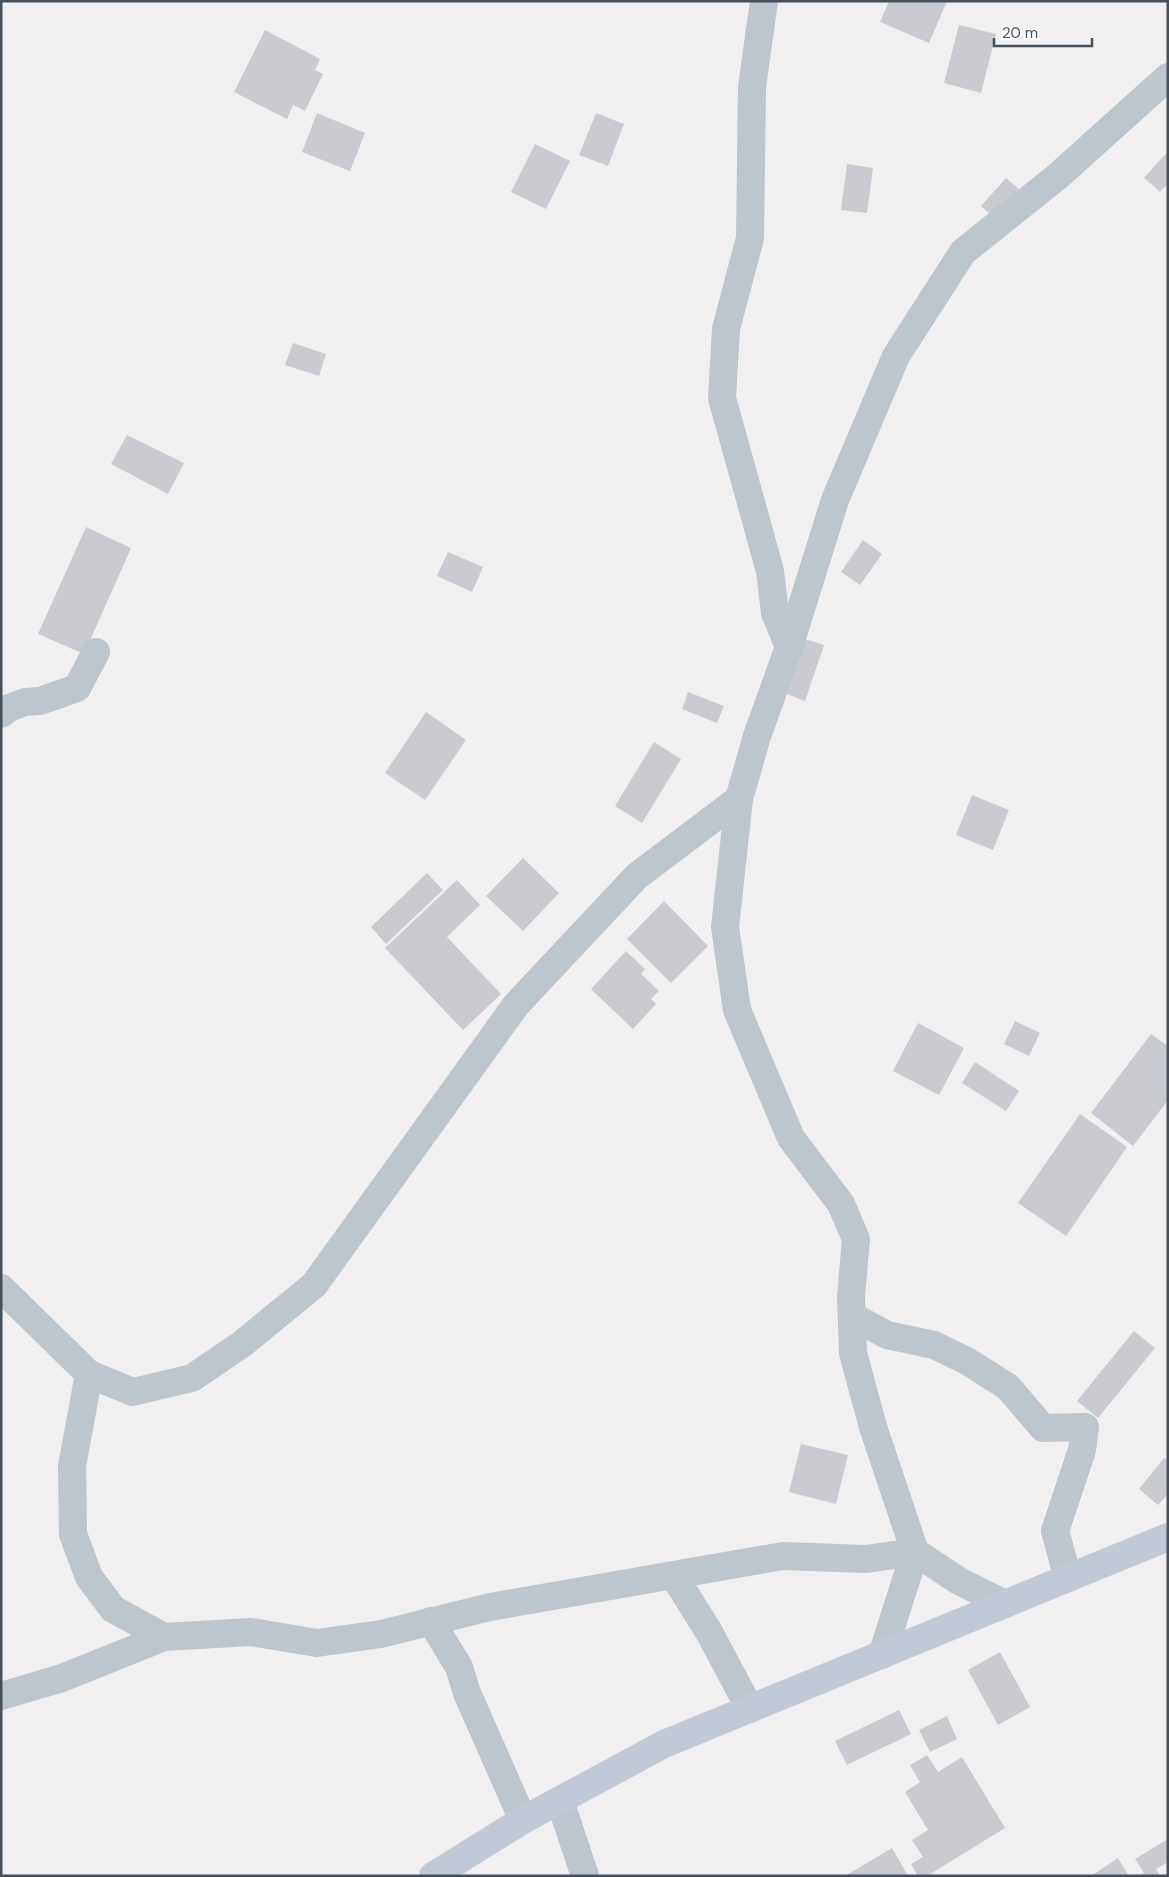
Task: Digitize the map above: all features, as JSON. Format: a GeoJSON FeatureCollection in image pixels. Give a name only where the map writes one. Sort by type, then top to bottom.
{"type":"FeatureCollection","features":[{"type":"Feature","properties":{"kind":"main road"},"geometry":{"type":"LineString","coordinates":[[433,1876],[523,1820],[664,1744],[1168,1537]]}},
{"type":"Feature","properties":{"kind":"street"},"geometry":{"type":"LineString","coordinates":[[764,1],[752,88],[750,238],[726,328],[722,398],[770,571],[775,613],[789,647]]}},
{"type":"Feature","properties":{"kind":"street"},"geometry":{"type":"LineString","coordinates":[[882,1654],[915,1552],[873,1427],[853,1353],[851,1297],[856,1239],[841,1204],[791,1138],[737,1010],[725,927],[739,799],[757,736],[789,647],[835,500],[896,356],[962,252],[1058,176],[1168,77]]}},
{"type":"Feature","properties":{"kind":"street"},"geometry":{"type":"LineString","coordinates":[[1,714],[9,708],[25,702],[40,701],[77,688],[96,652]]}},
{"type":"Feature","properties":{"kind":"street"},"geometry":{"type":"LineString","coordinates":[[1,1288],[89,1374],[133,1392],[192,1378],[242,1344],[314,1284],[516,1005],[638,876],[739,799]]}},
{"type":"Feature","properties":{"kind":"street"},"geometry":{"type":"LineString","coordinates":[[852,1316],[887,1335],[934,1345],[968,1361],[1008,1388],[1043,1428],[1085,1427],[1082,1450],[1055,1531],[1068,1578]]}},
{"type":"Feature","properties":{"kind":"street"},"geometry":{"type":"LineString","coordinates":[[89,1374],[72,1466],[73,1534],[89,1577],[113,1609],[164,1638]]}},
{"type":"Feature","properties":{"kind":"street"},"geometry":{"type":"LineString","coordinates":[[1,1696],[62,1678],[164,1638],[251,1632],[316,1643],[381,1634],[490,1607],[783,1556],[866,1559],[915,1552],[959,1581],[1005,1604]]}},
{"type":"Feature","properties":{"kind":"street"},"geometry":{"type":"LineString","coordinates":[[674,1576],[709,1632],[750,1709]]}},
{"type":"Feature","properties":{"kind":"street"},"geometry":{"type":"LineString","coordinates":[[431,1622],[459,1668],[467,1693],[523,1820]]}},
{"type":"Feature","properties":{"kind":"street"},"geometry":{"type":"LineString","coordinates":[[560,1801],[585,1876]]}},
{"type":"Feature","properties":{"kind":"building"},"geometry":{"type":"Polygon","coordinates":[[[889,1],[947,1],[929,43],[880,22],[889,1]]]}},
{"type":"Feature","properties":{"kind":"building"},"geometry":{"type":"Polygon","coordinates":[[[959,25],[996,34],[981,93],[944,83],[959,25]]]}},
{"type":"Feature","properties":{"kind":"building"},"geometry":{"type":"Polygon","coordinates":[[[265,30],[320,59],[315,70],[323,74],[305,111],[293,105],[287,119],[234,92],[265,30]]]}},
{"type":"Feature","properties":{"kind":"building"},"geometry":{"type":"Polygon","coordinates":[[[317,113],[365,133],[350,171],[302,152],[317,113]]]}},
{"type":"Feature","properties":{"kind":"building"},"geometry":{"type":"Polygon","coordinates":[[[596,113],[624,124],[608,166],[579,155],[596,113]]]}},
{"type":"Feature","properties":{"kind":"building"},"geometry":{"type":"Polygon","coordinates":[[[535,144],[570,161],[546,209],[511,192],[535,144]]]}},
{"type":"Feature","properties":{"kind":"building"},"geometry":{"type":"Polygon","coordinates":[[[1168,151],[1168,183],[1160,192],[1144,178],[1168,151]]]}},
{"type":"Feature","properties":{"kind":"building"},"geometry":{"type":"Polygon","coordinates":[[[847,164],[873,168],[867,213],[841,210],[847,164]]]}},
{"type":"Feature","properties":{"kind":"building"},"geometry":{"type":"Polygon","coordinates":[[[1006,178],[1019,189],[994,218],[981,206],[1006,178]]]}},
{"type":"Feature","properties":{"kind":"building"},"geometry":{"type":"Polygon","coordinates":[[[293,343],[326,354],[319,376],[285,365],[293,343]]]}},
{"type":"Feature","properties":{"kind":"building"},"geometry":{"type":"Polygon","coordinates":[[[127,435],[184,463],[168,494],[111,464],[127,435]]]}},
{"type":"Feature","properties":{"kind":"building"},"geometry":{"type":"Polygon","coordinates":[[[86,527],[131,548],[84,654],[38,634],[86,527]]]}},
{"type":"Feature","properties":{"kind":"building"},"geometry":{"type":"Polygon","coordinates":[[[863,540],[882,554],[860,585],[841,572],[863,540]]]}},
{"type":"Feature","properties":{"kind":"building"},"geometry":{"type":"Polygon","coordinates":[[[448,552],[483,567],[472,592],[437,576],[448,552]]]}},
{"type":"Feature","properties":{"kind":"building"},"geometry":{"type":"Polygon","coordinates":[[[805,639],[824,645],[805,701],[787,694],[805,639]]]}},
{"type":"Feature","properties":{"kind":"building"},"geometry":{"type":"Polygon","coordinates":[[[688,692],[724,706],[717,723],[682,709],[688,692]]]}},
{"type":"Feature","properties":{"kind":"building"},"geometry":{"type":"Polygon","coordinates":[[[426,712],[466,740],[425,800],[385,773],[426,712]]]}},
{"type":"Feature","properties":{"kind":"building"},"geometry":{"type":"Polygon","coordinates":[[[654,742],[681,759],[642,823],[615,806],[654,742]]]}},
{"type":"Feature","properties":{"kind":"building"},"geometry":{"type":"Polygon","coordinates":[[[972,795],[1009,810],[993,850],[956,835],[972,795]]]}},
{"type":"Feature","properties":{"kind":"building"},"geometry":{"type":"Polygon","coordinates":[[[523,858],[559,893],[523,931],[486,896],[523,858]]]}},
{"type":"Feature","properties":{"kind":"building"},"geometry":{"type":"Polygon","coordinates":[[[427,873],[443,890],[386,944],[371,927],[427,873]]]}},
{"type":"Feature","properties":{"kind":"building"},"geometry":{"type":"Polygon","coordinates":[[[457,880],[480,905],[447,937],[501,994],[463,1030],[385,948],[457,880]]]}},
{"type":"Feature","properties":{"kind":"building"},"geometry":{"type":"Polygon","coordinates":[[[664,901],[708,946],[671,983],[627,939],[664,901]]]}},
{"type":"Feature","properties":{"kind":"building"},"geometry":{"type":"Polygon","coordinates":[[[626,951],[645,969],[641,974],[659,991],[651,999],[656,1004],[633,1029],[591,989],[626,951]]]}},
{"type":"Feature","properties":{"kind":"building"},"geometry":{"type":"Polygon","coordinates":[[[1015,1021],[1040,1033],[1029,1056],[1004,1044],[1015,1021]]]}},
{"type":"Feature","properties":{"kind":"building"},"geometry":{"type":"Polygon","coordinates":[[[918,1023],[964,1048],[939,1095],[893,1071],[918,1023]]]}},
{"type":"Feature","properties":{"kind":"building"},"geometry":{"type":"Polygon","coordinates":[[[1151,1034],[1168,1046],[1168,1100],[1133,1146],[1091,1113],[1151,1034]]]}},
{"type":"Feature","properties":{"kind":"building"},"geometry":{"type":"Polygon","coordinates":[[[975,1062],[1019,1091],[1006,1111],[962,1083],[975,1062]]]}},
{"type":"Feature","properties":{"kind":"building"},"geometry":{"type":"Polygon","coordinates":[[[1080,1114],[1127,1147],[1066,1236],[1018,1203],[1080,1114]]]}},
{"type":"Feature","properties":{"kind":"building"},"geometry":{"type":"Polygon","coordinates":[[[1134,1331],[1155,1348],[1098,1418],[1077,1401],[1134,1331]]]}},
{"type":"Feature","properties":{"kind":"building"},"geometry":{"type":"Polygon","coordinates":[[[801,1444],[848,1455],[836,1504],[789,1492],[801,1444]]]}},
{"type":"Feature","properties":{"kind":"building"},"geometry":{"type":"Polygon","coordinates":[[[1164,1458],[1168,1461],[1168,1494],[1158,1505],[1139,1489],[1164,1458]]]}},
{"type":"Feature","properties":{"kind":"building"},"geometry":{"type":"Polygon","coordinates":[[[1000,1652],[1030,1707],[998,1725],[968,1670],[1000,1652]]]}},
{"type":"Feature","properties":{"kind":"building"},"geometry":{"type":"Polygon","coordinates":[[[899,1710],[911,1734],[847,1765],[835,1741],[899,1710]]]}},
{"type":"Feature","properties":{"kind":"building"},"geometry":{"type":"Polygon","coordinates":[[[947,1716],[957,1739],[930,1752],[919,1730],[947,1716]]]}},
{"type":"Feature","properties":{"kind":"building"},"geometry":{"type":"Polygon","coordinates":[[[927,1755],[938,1772],[962,1757],[1005,1828],[927,1876],[918,1876],[911,1864],[923,1857],[912,1840],[928,1830],[905,1792],[920,1782],[910,1765],[927,1755]]]}},
{"type":"Feature","properties":{"kind":"building"},"geometry":{"type":"Polygon","coordinates":[[[1168,1839],[1168,1862],[1156,1869],[1160,1876],[1139,1876],[1144,1873],[1135,1859],[1168,1839]]]}},
{"type":"Feature","properties":{"kind":"building"},"geometry":{"type":"Polygon","coordinates":[[[892,1848],[908,1876],[845,1876],[892,1848]]]}},
{"type":"Feature","properties":{"kind":"building"},"geometry":{"type":"Polygon","coordinates":[[[1118,1858],[1128,1875],[1091,1876],[1118,1858]]]}}]}
